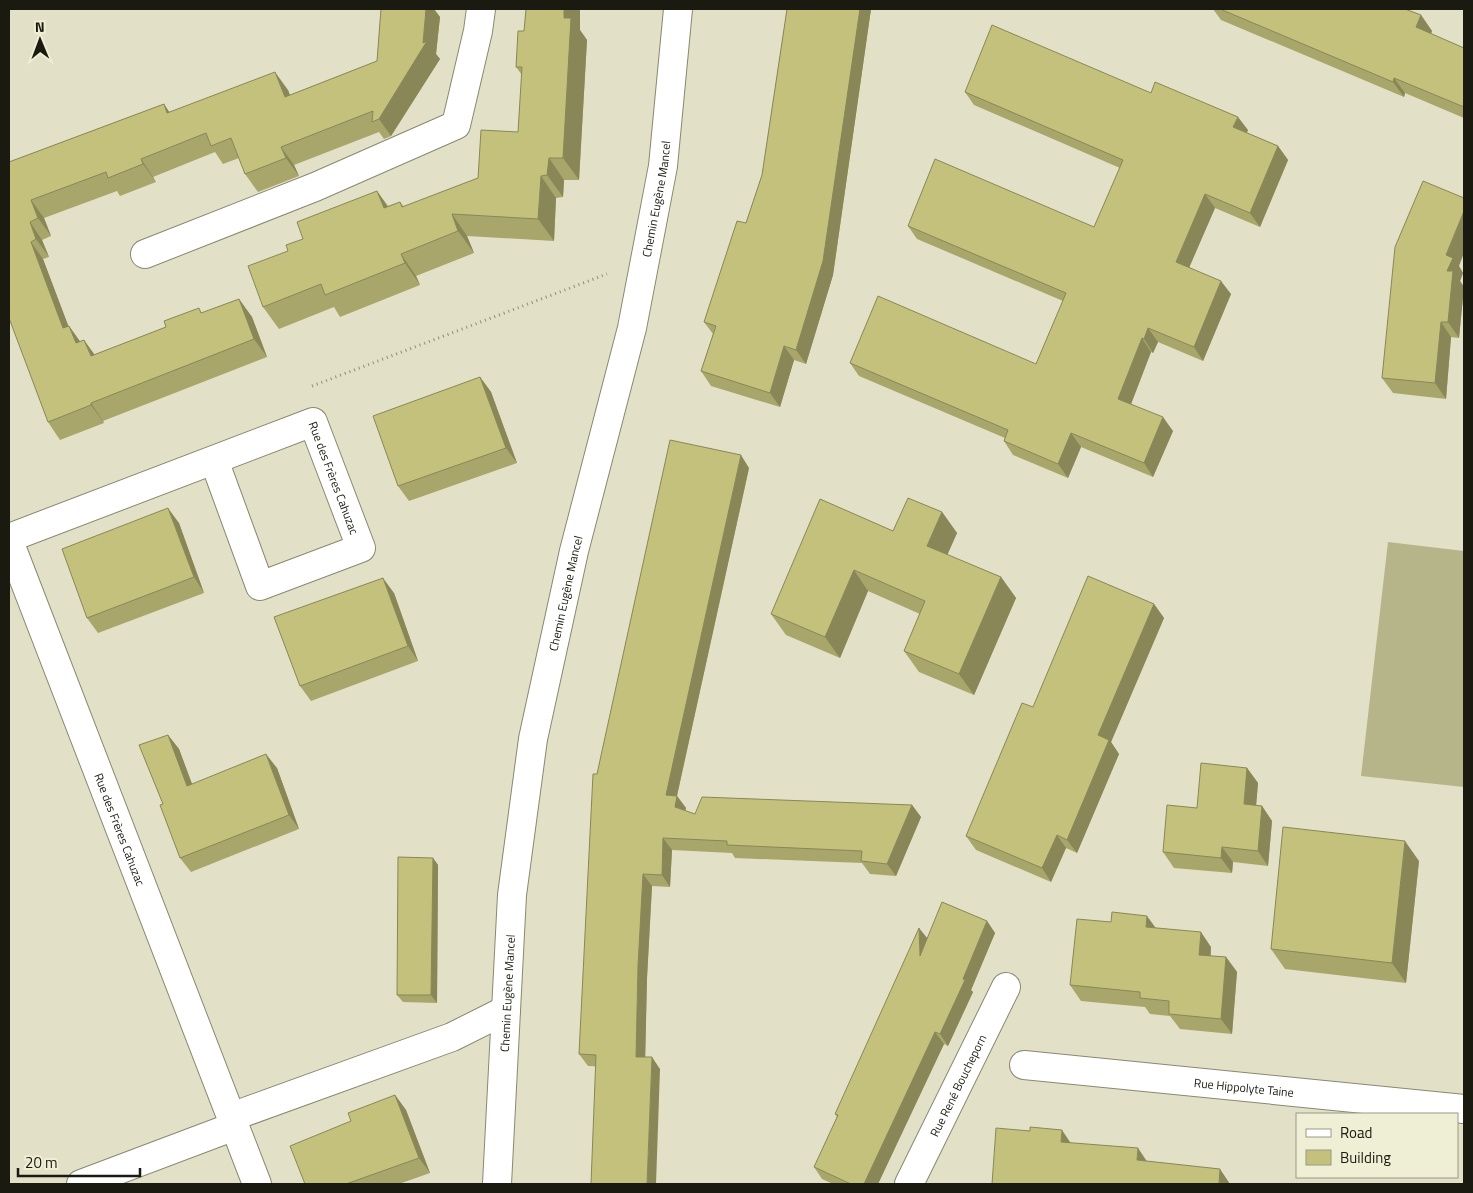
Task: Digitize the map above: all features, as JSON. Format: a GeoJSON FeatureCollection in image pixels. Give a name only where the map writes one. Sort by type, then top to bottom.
{"type":"FeatureCollection","features":[{"type":"Feature","properties":{"kind":"street"},"geometry":{"type":"LineString","coordinates":[[145,254],[316,187],[456,125],[478,31],[481,9]]}},
{"type":"Feature","properties":{"kind":"street","name":"Chemin Eugène Mancel"},"geometry":{"type":"LineString","coordinates":[[497,1184],[512,895],[533,739],[574,551],[632,328],[663,166],[678,9]]}},
{"type":"Feature","properties":{"kind":"street","name":"Rue des Frères Cahuzac"},"geometry":{"type":"LineString","coordinates":[[214,460],[260,586],[362,548],[313,422],[214,460],[9,539],[256,1184]]}},
{"type":"Feature","properties":{"kind":"street","name":"Rue René Boucheporn"},"geometry":{"type":"LineString","coordinates":[[909,1184],[1006,986]]}},
{"type":"Feature","properties":{"kind":"street"},"geometry":{"type":"LineString","coordinates":[[81,1184],[233,1121],[452,1037],[506,1010]]}},
{"type":"Feature","properties":{"kind":"street","name":"Rue Hippolyte Taine"},"geometry":{"type":"LineString","coordinates":[[1024,1065],[1464,1109]]}},
{"type":"Feature","properties":{"kind":"path"},"geometry":{"type":"LineString","coordinates":[[304,389],[645,259]]}},
{"type":"Feature","properties":{"kind":"shaded area"},"geometry":{"type":"Polygon","coordinates":[[[1388,542],[1464,551],[1464,787],[1361,776],[1388,542]]]}},
{"type":"Feature","properties":{"kind":"building"},"geometry":{"type":"Polygon","coordinates":[[[381,9],[426,9],[423,43],[427,41],[379,119],[372,122],[373,111],[281,147],[286,158],[245,174],[231,138],[211,146],[206,133],[141,159],[143,164],[108,178],[106,172],[31,200],[38,218],[30,222],[36,239],[31,242],[63,328],[69,326],[76,343],[84,340],[91,356],[166,327],[164,321],[199,308],[201,313],[239,299],[254,339],[91,403],[91,405],[48,422],[9,318],[9,162],[164,104],[167,113],[275,72],[285,97],[377,61],[381,9]]]}},
{"type":"Feature","properties":{"kind":"building"},"geometry":{"type":"Polygon","coordinates":[[[526,9],[564,9],[564,18],[571,18],[563,158],[549,158],[547,175],[541,176],[538,219],[452,214],[458,231],[401,254],[405,263],[325,295],[321,284],[263,307],[248,266],[288,251],[286,245],[303,239],[297,222],[377,191],[384,208],[400,202],[402,207],[478,178],[481,130],[518,132],[522,67],[516,67],[518,31],[524,31],[526,9]]]}},
{"type":"Feature","properties":{"kind":"building"},"geometry":{"type":"Polygon","coordinates":[[[787,9],[860,9],[823,261],[796,350],[784,346],[770,393],[701,371],[716,326],[704,322],[737,221],[746,223],[762,175],[787,9]]]}},
{"type":"Feature","properties":{"kind":"building"},"geometry":{"type":"Polygon","coordinates":[[[1220,9],[1405,9],[1421,15],[1416,27],[1464,48],[1464,107],[1394,78],[1393,82],[1220,9]]]}},
{"type":"Feature","properties":{"kind":"building"},"geometry":{"type":"Polygon","coordinates":[[[992,25],[1151,93],[1155,82],[1238,117],[1233,127],[1278,146],[1250,213],[1205,194],[1176,262],[1221,281],[1194,347],[1148,328],[1144,339],[1142,338],[1118,399],[1163,417],[1144,463],[1071,433],[1058,464],[1004,441],[1008,430],[850,363],[878,296],[1036,364],[1066,293],[908,226],[935,159],[1094,227],[1123,160],[965,92],[992,25]]]}},
{"type":"Feature","properties":{"kind":"building"},"geometry":{"type":"Polygon","coordinates":[[[1423,181],[1464,198],[1464,211],[1446,255],[1453,258],[1447,271],[1453,271],[1448,322],[1441,322],[1435,383],[1382,378],[1395,247],[1423,181]]]}},
{"type":"Feature","properties":{"kind":"building"},"geometry":{"type":"Polygon","coordinates":[[[480,377],[506,448],[398,486],[373,416],[480,377]]]}},
{"type":"Feature","properties":{"kind":"building"},"geometry":{"type":"Polygon","coordinates":[[[670,440],[741,455],[666,795],[677,796],[675,807],[695,814],[702,797],[912,805],[887,864],[861,861],[862,851],[727,845],[727,841],[663,838],[662,875],[643,874],[638,966],[636,1057],[652,1057],[647,1184],[591,1184],[596,1055],[579,1054],[593,774],[597,774],[670,440]]]}},
{"type":"Feature","properties":{"kind":"building"},"geometry":{"type":"Polygon","coordinates":[[[908,498],[942,512],[927,546],[1001,577],[959,674],[904,651],[925,601],[854,570],[825,637],[771,614],[820,499],[893,531],[908,498]]]}},
{"type":"Feature","properties":{"kind":"building"},"geometry":{"type":"Polygon","coordinates":[[[168,508],[194,577],[87,618],[62,549],[168,508]]]}},
{"type":"Feature","properties":{"kind":"building"},"geometry":{"type":"Polygon","coordinates":[[[1088,576],[1154,604],[1098,735],[1109,740],[1067,840],[1057,835],[1042,868],[966,836],[1022,703],[1033,707],[1088,576]]]}},
{"type":"Feature","properties":{"kind":"building"},"geometry":{"type":"Polygon","coordinates":[[[383,578],[408,646],[300,686],[274,617],[383,578]]]}},
{"type":"Feature","properties":{"kind":"building"},"geometry":{"type":"Polygon","coordinates":[[[168,735],[187,786],[266,754],[289,815],[180,858],[160,805],[163,804],[139,745],[168,735]]]}},
{"type":"Feature","properties":{"kind":"building"},"geometry":{"type":"Polygon","coordinates":[[[1201,763],[1247,768],[1244,804],[1262,806],[1258,851],[1222,847],[1221,858],[1163,852],[1167,805],[1197,808],[1201,763]]]}},
{"type":"Feature","properties":{"kind":"building"},"geometry":{"type":"Polygon","coordinates":[[[1283,827],[1405,841],[1392,963],[1271,949],[1283,827]]]}},
{"type":"Feature","properties":{"kind":"building"},"geometry":{"type":"Polygon","coordinates":[[[398,857],[433,858],[431,995],[397,995],[398,857]]]}},
{"type":"Feature","properties":{"kind":"building"},"geometry":{"type":"Polygon","coordinates":[[[942,902],[987,921],[963,979],[965,980],[940,1034],[935,1032],[864,1184],[851,1184],[814,1167],[838,1115],[835,1114],[919,928],[920,956],[942,902]]]}},
{"type":"Feature","properties":{"kind":"building"},"geometry":{"type":"Polygon","coordinates":[[[1112,912],[1147,916],[1146,927],[1201,932],[1199,955],[1226,957],[1221,1019],[1169,1014],[1169,1001],[1140,998],[1140,992],[1070,985],[1077,919],[1111,922],[1112,912]]]}},
{"type":"Feature","properties":{"kind":"building"},"geometry":{"type":"Polygon","coordinates":[[[395,1095],[419,1158],[346,1184],[305,1184],[290,1146],[351,1121],[348,1113],[395,1095]]]}},
{"type":"Feature","properties":{"kind":"building"},"geometry":{"type":"Polygon","coordinates":[[[1030,1127],[1062,1130],[1061,1142],[1138,1148],[1137,1160],[1220,1169],[1219,1184],[992,1184],[996,1128],[1030,1131],[1030,1127]]]}}]}
